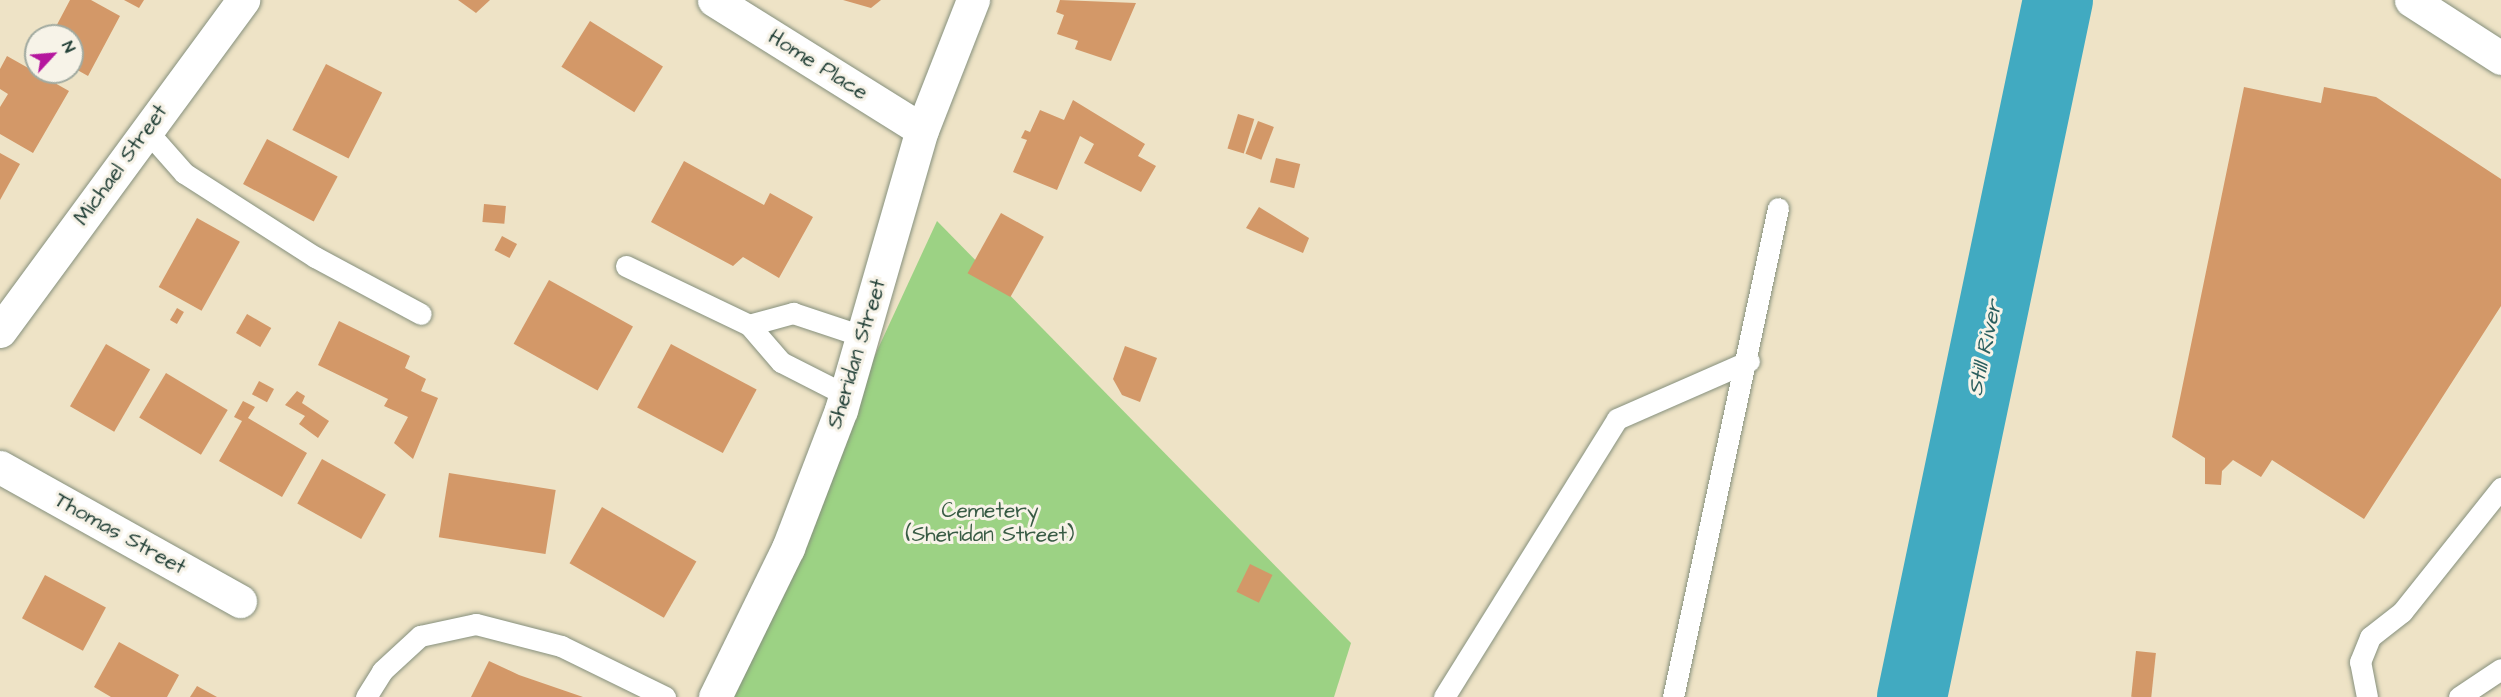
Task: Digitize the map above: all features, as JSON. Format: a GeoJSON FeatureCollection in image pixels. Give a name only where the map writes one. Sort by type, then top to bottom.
{"type":"FeatureCollection","features":[{"type":"Feature","properties":{"kind":"street","name":"Michael Street"},"geometry":{"type":"LineString","coordinates":[[0,330],[243,0]]}},
{"type":"Feature","properties":{"kind":"street","name":"Home Place"},"geometry":{"type":"LineString","coordinates":[[714,0],[922,130]]}},
{"type":"Feature","properties":{"kind":"street","name":"Sheridan Street"},"geometry":{"type":"LineString","coordinates":[[715,697],[788,548],[846,396],[865,338],[922,130],[973,0]]}},
{"type":"Feature","properties":{"kind":"street"},"geometry":{"type":"LineString","coordinates":[[2411,0],[2501,58]]}},
{"type":"Feature","properties":{"kind":"street","name":"Thomas Street"},"geometry":{"type":"LineString","coordinates":[[0,467],[240,601]]}},
{"type":"Feature","properties":{"kind":"lane"},"geometry":{"type":"LineString","coordinates":[[147,131],[184,173],[315,257],[421,314]]}},
{"type":"Feature","properties":{"kind":"lane"},"geometry":{"type":"LineString","coordinates":[[1673,697],[1749,361],[1778,208]]}},
{"type":"Feature","properties":{"kind":"lane"},"geometry":{"type":"LineString","coordinates":[[626,266],[749,325],[781,362],[846,396]]}},
{"type":"Feature","properties":{"kind":"lane"},"geometry":{"type":"LineString","coordinates":[[749,325],[792,313],[865,338]]}},
{"type":"Feature","properties":{"kind":"lane"},"geometry":{"type":"LineString","coordinates":[[1444,697],[1617,419],[1749,361]]}},
{"type":"Feature","properties":{"kind":"lane"},"geometry":{"type":"LineString","coordinates":[[2367,697],[2360,662],[2370,637],[2402,612],[2501,488]]}},
{"type":"Feature","properties":{"kind":"lane"},"geometry":{"type":"LineString","coordinates":[[366,697],[382,671],[420,636],[476,624],[561,646],[665,697]]}},
{"type":"Feature","properties":{"kind":"lane"},"geometry":{"type":"LineString","coordinates":[[2459,697],[2501,669]]}},
{"type":"Feature","properties":{"kind":"green space","name":"Cemetery (Sheridan Street)"},"geometry":{"type":"Polygon","coordinates":[[[937,221],[1351,643],[1334,697],[717,697],[937,221]]]}},
{"type":"Feature","properties":{"kind":"building"},"geometry":{"type":"Polygon","coordinates":[[[70,0],[91,0],[120,16],[88,76],[84,74],[84,24],[57,24],[70,0]]]}},
{"type":"Feature","properties":{"kind":"building"},"geometry":{"type":"Polygon","coordinates":[[[124,0],[144,0],[139,8],[124,0]]]}},
{"type":"Feature","properties":{"kind":"building"},"geometry":{"type":"Polygon","coordinates":[[[458,0],[490,0],[476,13],[458,0]]]}},
{"type":"Feature","properties":{"kind":"building"},"geometry":{"type":"Polygon","coordinates":[[[843,0],[881,0],[871,8],[843,0]]]}},
{"type":"Feature","properties":{"kind":"building"},"geometry":{"type":"Polygon","coordinates":[[[1060,0],[1136,3],[1111,61],[1075,49],[1078,41],[1057,34],[1064,15],[1056,12],[1060,0]]]}},
{"type":"Feature","properties":{"kind":"building"},"geometry":{"type":"Polygon","coordinates":[[[590,21],[663,67],[634,112],[561,67],[590,21]]]}},
{"type":"Feature","properties":{"kind":"building"},"geometry":{"type":"Polygon","coordinates":[[[7,56],[24,66],[24,84],[57,84],[69,91],[33,153],[0,134],[0,107],[8,94],[0,89],[0,69],[7,56]]]}},
{"type":"Feature","properties":{"kind":"building"},"geometry":{"type":"Polygon","coordinates":[[[326,64],[382,93],[349,159],[292,130],[326,64]]]}},
{"type":"Feature","properties":{"kind":"building"},"geometry":{"type":"Polygon","coordinates":[[[2244,87],[2321,103],[2324,87],[2376,97],[2501,179],[2501,306],[2364,519],[2272,460],[2261,477],[2233,460],[2222,471],[2221,485],[2205,484],[2205,458],[2172,437],[2244,87]]]}},
{"type":"Feature","properties":{"kind":"building"},"geometry":{"type":"Polygon","coordinates":[[[1073,100],[1145,144],[1138,156],[1156,166],[1141,192],[1084,163],[1094,144],[1080,136],[1057,190],[1013,172],[1027,140],[1021,138],[1025,130],[1030,132],[1040,110],[1064,120],[1073,100]]]}},
{"type":"Feature","properties":{"kind":"building"},"geometry":{"type":"Polygon","coordinates":[[[1238,114],[1254,119],[1244,153],[1227,148],[1238,114]]]}},
{"type":"Feature","properties":{"kind":"building"},"geometry":{"type":"Polygon","coordinates":[[[1258,121],[1274,127],[1261,160],[1245,154],[1258,121]]]}},
{"type":"Feature","properties":{"kind":"building"},"geometry":{"type":"Polygon","coordinates":[[[267,139],[338,177],[314,222],[243,184],[267,139]]]}},
{"type":"Feature","properties":{"kind":"building"},"geometry":{"type":"Polygon","coordinates":[[[0,153],[20,164],[0,200],[0,153]]]}},
{"type":"Feature","properties":{"kind":"building"},"geometry":{"type":"Polygon","coordinates":[[[1276,158],[1300,164],[1294,188],[1270,182],[1276,158]]]}},
{"type":"Feature","properties":{"kind":"building"},"geometry":{"type":"Polygon","coordinates":[[[684,161],[764,205],[770,193],[813,217],[779,278],[743,257],[733,266],[651,222],[684,161]]]}},
{"type":"Feature","properties":{"kind":"building"},"geometry":{"type":"Polygon","coordinates":[[[484,204],[506,206],[504,224],[482,222],[484,204]]]}},
{"type":"Feature","properties":{"kind":"building"},"geometry":{"type":"Polygon","coordinates":[[[1259,207],[1309,238],[1303,253],[1246,228],[1259,207]]]}},
{"type":"Feature","properties":{"kind":"building"},"geometry":{"type":"Polygon","coordinates":[[[1001,213],[1044,237],[1010,297],[968,273],[1001,213]]]}},
{"type":"Feature","properties":{"kind":"building"},"geometry":{"type":"Polygon","coordinates":[[[197,218],[240,242],[202,311],[159,287],[197,218]]]}},
{"type":"Feature","properties":{"kind":"building"},"geometry":{"type":"Polygon","coordinates":[[[502,236],[517,244],[509,258],[494,250],[502,236]]]}},
{"type":"Feature","properties":{"kind":"building"},"geometry":{"type":"Polygon","coordinates":[[[549,280],[633,327],[598,390],[514,344],[549,280]]]}},
{"type":"Feature","properties":{"kind":"building"},"geometry":{"type":"Polygon","coordinates":[[[177,308],[184,312],[177,324],[170,320],[177,308]]]}},
{"type":"Feature","properties":{"kind":"building"},"geometry":{"type":"Polygon","coordinates":[[[247,314],[271,328],[260,347],[236,333],[247,314]]]}},
{"type":"Feature","properties":{"kind":"building"},"geometry":{"type":"Polygon","coordinates":[[[339,321],[410,356],[405,368],[426,379],[421,391],[438,398],[413,459],[394,443],[408,417],[384,406],[388,399],[318,365],[339,321]]]}},
{"type":"Feature","properties":{"kind":"building"},"geometry":{"type":"Polygon","coordinates":[[[106,344],[150,370],[114,432],[70,406],[106,344]]]}},
{"type":"Feature","properties":{"kind":"building"},"geometry":{"type":"Polygon","coordinates":[[[671,344],[757,390],[723,453],[637,408],[671,344]]]}},
{"type":"Feature","properties":{"kind":"building"},"geometry":{"type":"Polygon","coordinates":[[[1125,346],[1157,358],[1140,402],[1122,395],[1113,379],[1125,346]]]}},
{"type":"Feature","properties":{"kind":"building"},"geometry":{"type":"Polygon","coordinates":[[[166,373],[228,410],[201,455],[139,418],[166,373]]]}},
{"type":"Feature","properties":{"kind":"building"},"geometry":{"type":"Polygon","coordinates":[[[259,381],[274,389],[267,402],[252,394],[259,381]]]}},
{"type":"Feature","properties":{"kind":"building"},"geometry":{"type":"Polygon","coordinates":[[[297,391],[305,396],[302,403],[329,421],[318,438],[299,424],[305,416],[285,405],[297,391]]]}},
{"type":"Feature","properties":{"kind":"building"},"geometry":{"type":"Polygon","coordinates":[[[243,401],[255,407],[248,418],[307,453],[282,497],[219,461],[242,421],[234,417],[243,401]]]}},
{"type":"Feature","properties":{"kind":"building"},"geometry":{"type":"Polygon","coordinates":[[[322,459],[386,494],[361,539],[297,504],[322,459]]]}},
{"type":"Feature","properties":{"kind":"building"},"geometry":{"type":"Polygon","coordinates":[[[449,473],[556,490],[546,554],[439,537],[449,473]]]}},
{"type":"Feature","properties":{"kind":"building"},"geometry":{"type":"Polygon","coordinates":[[[602,507],[696,562],[664,618],[570,563],[602,507]]]}},
{"type":"Feature","properties":{"kind":"building"},"geometry":{"type":"Polygon","coordinates":[[[1250,564],[1272,575],[1259,603],[1236,592],[1250,564]]]}},
{"type":"Feature","properties":{"kind":"building"},"geometry":{"type":"Polygon","coordinates":[[[45,575],[106,607],[83,651],[22,618],[45,575]]]}},
{"type":"Feature","properties":{"kind":"building"},"geometry":{"type":"Polygon","coordinates":[[[119,642],[179,675],[167,697],[111,697],[94,687],[119,642]]]}},
{"type":"Feature","properties":{"kind":"building"},"geometry":{"type":"Polygon","coordinates":[[[2136,651],[2156,653],[2151,697],[2131,697],[2136,651]]]}},
{"type":"Feature","properties":{"kind":"building"},"geometry":{"type":"Polygon","coordinates":[[[489,661],[519,675],[583,697],[471,697],[489,661]]]}},
{"type":"Feature","properties":{"kind":"building"},"geometry":{"type":"Polygon","coordinates":[[[197,686],[217,697],[190,697],[197,686]]]}},
{"type":"Feature","properties":{"kind":"waterway","name":"Still River"},"geometry":{"type":"LineString","coordinates":[[1912,697],[2058,0]]}}]}
